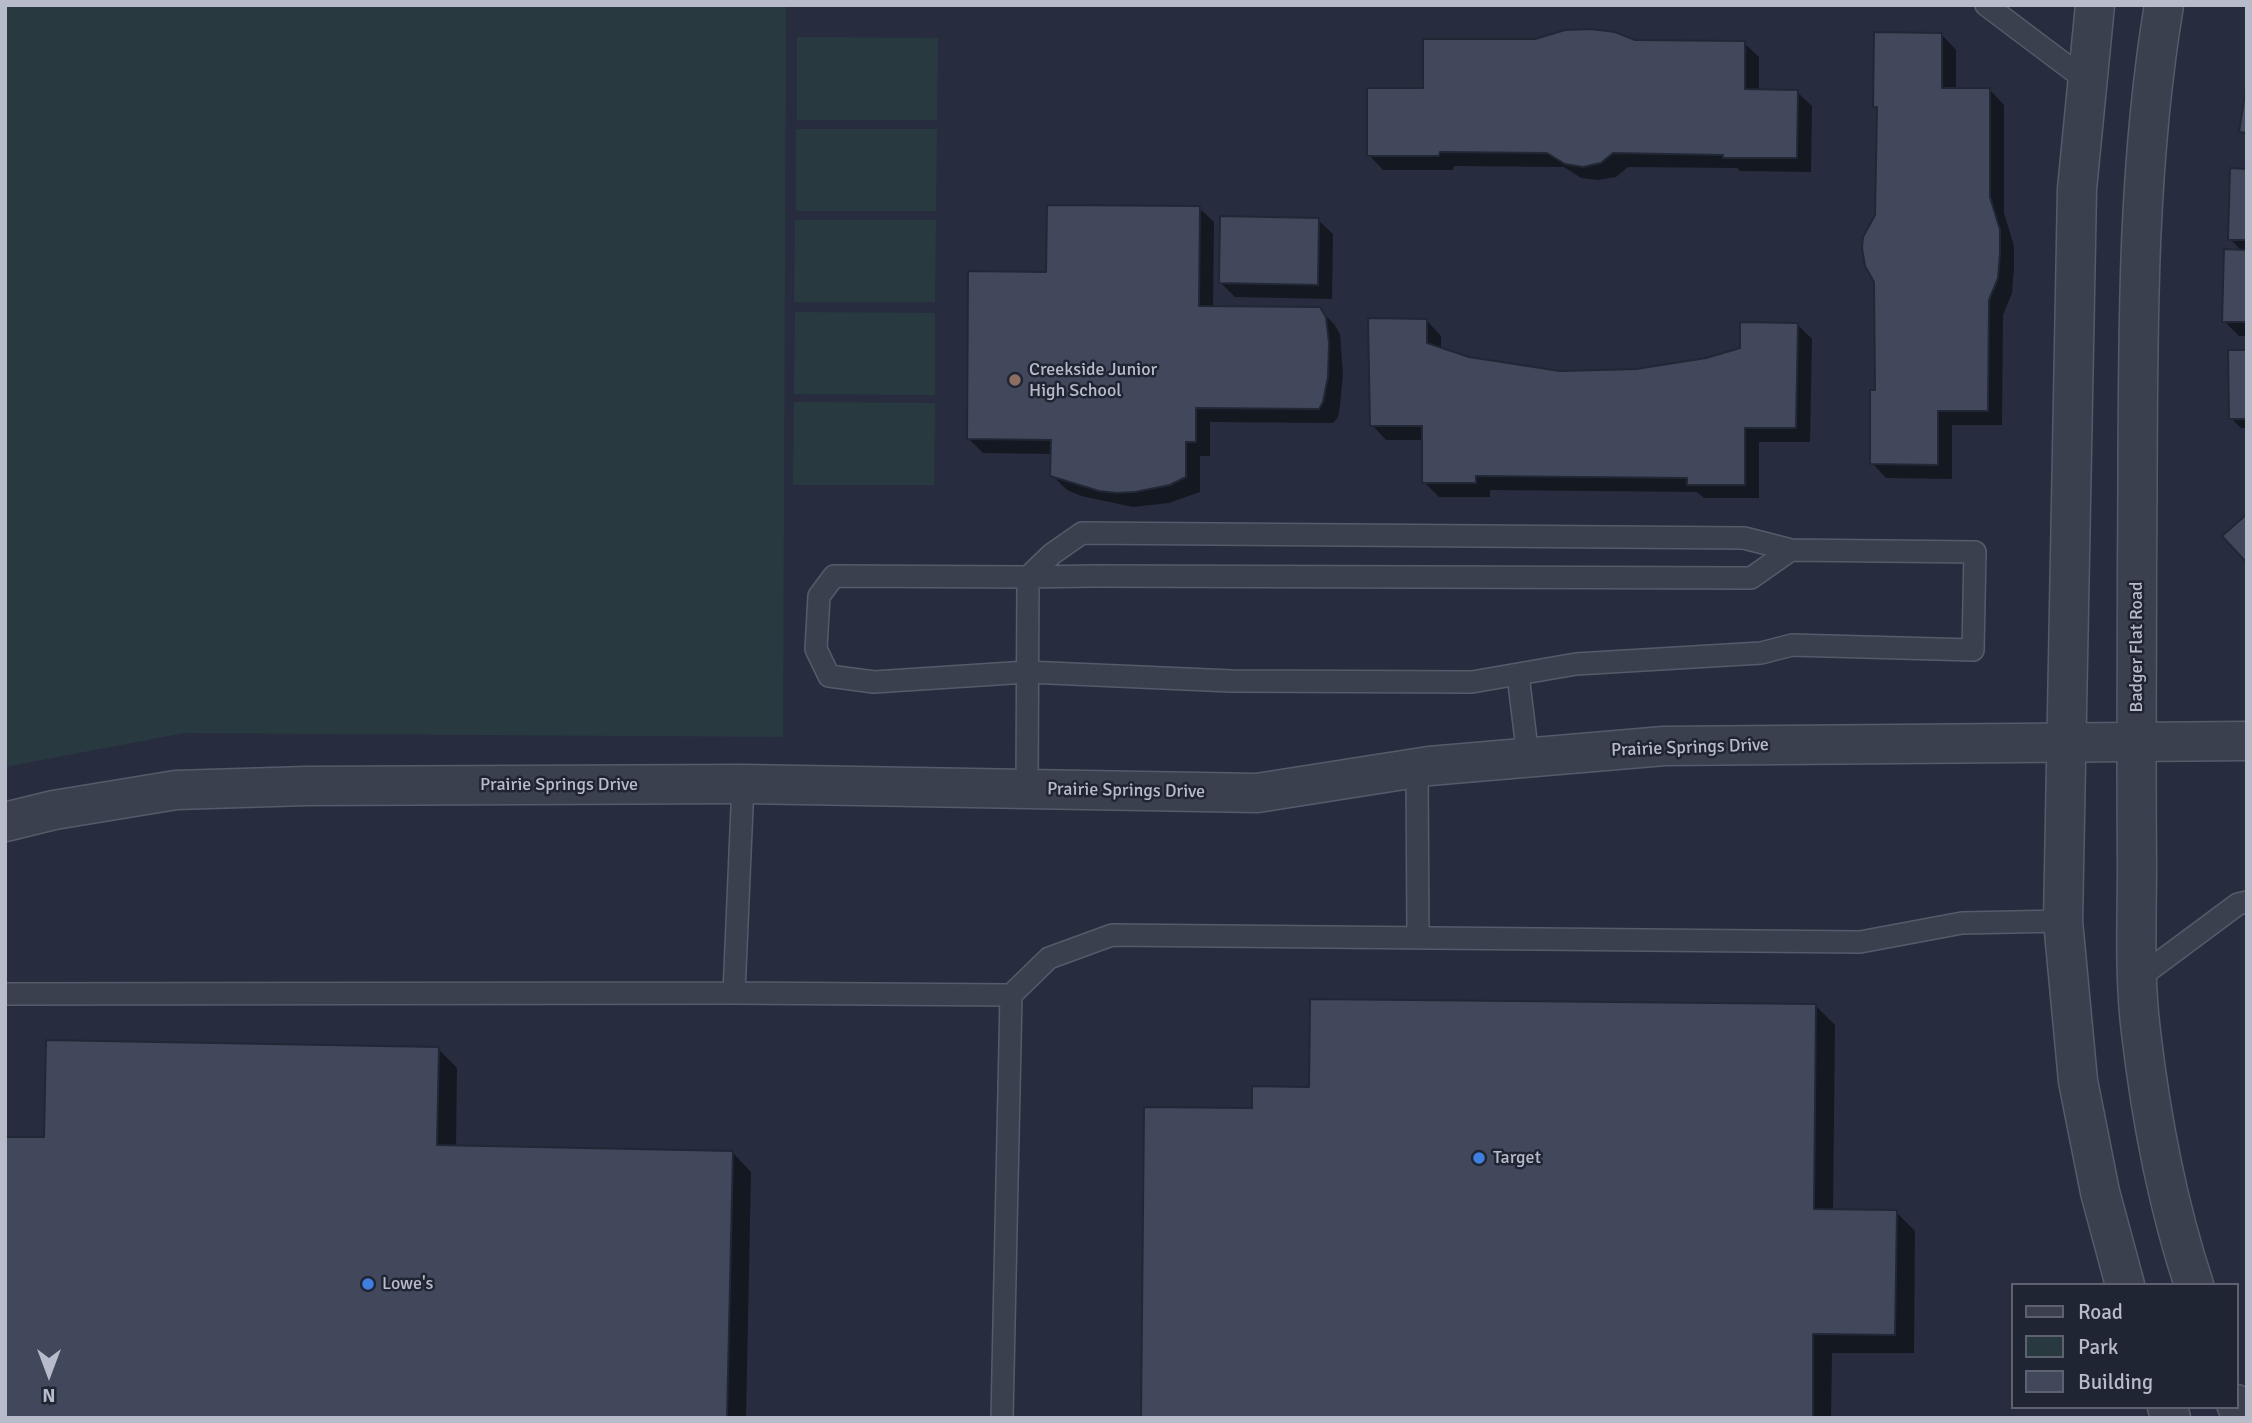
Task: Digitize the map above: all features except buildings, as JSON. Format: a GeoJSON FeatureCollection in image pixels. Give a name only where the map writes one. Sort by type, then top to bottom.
{"type":"FeatureCollection","features":[{"type":"Feature","properties":{"kind":"street"},"geometry":{"type":"LineString","coordinates":[[2095,5],[2077,189],[2063,921],[2078,1081],[2100,1192],[2124,1283]]}},
{"type":"Feature","properties":{"kind":"street","name":"Badger Flat Road"},"geometry":{"type":"LineString","coordinates":[[2164,5],[2147,127],[2140,229],[2137,979],[2140,1029],[2156,1139],[2193,1283]]}},
{"type":"Feature","properties":{"kind":"street","name":"Prairie Springs Drive"},"geometry":{"type":"LineString","coordinates":[[5,822],[54,810],[176,790],[306,786],[743,784],[1257,793],[1417,768],[1664,746],[2247,741]]}},
{"type":"Feature","properties":{"kind":"lane"},"geometry":{"type":"LineString","coordinates":[[1986,5],[2087,82]]}},
{"type":"Feature","properties":{"kind":"lane"},"geometry":{"type":"LineString","coordinates":[[1027,789],[1027,672],[1028,578],[1052,554],[1082,533],[1744,538],[1791,550],[1975,552],[1973,650],[1792,645],[1761,653],[1576,664],[1472,682],[1231,681],[1027,672],[874,682],[829,676],[816,649],[819,596],[834,576],[1028,578],[1751,578],[1791,550]]}},
{"type":"Feature","properties":{"kind":"lane"},"geometry":{"type":"LineString","coordinates":[[1518,675],[1528,757]]}},
{"type":"Feature","properties":{"kind":"lane"},"geometry":{"type":"LineString","coordinates":[[1417,768],[1418,937]]}},
{"type":"Feature","properties":{"kind":"lane"},"geometry":{"type":"LineString","coordinates":[[734,993],[743,784]]}},
{"type":"Feature","properties":{"kind":"lane"},"geometry":{"type":"LineString","coordinates":[[2137,979],[2238,904],[2247,902]]}},
{"type":"Feature","properties":{"kind":"lane"},"geometry":{"type":"LineString","coordinates":[[1002,1418],[1011,995],[1049,958],[1112,935],[1860,943],[1962,923],[2063,921]]}},
{"type":"Feature","properties":{"kind":"lane"},"geometry":{"type":"LineString","coordinates":[[5,993],[1011,995]]}},
{"type":"Feature","properties":{"kind":"green space"},"geometry":{"type":"Polygon","coordinates":[[[5,5],[786,5],[783,737],[184,733],[5,767],[5,5]]]}},
{"type":"Feature","properties":{"kind":"green space"},"geometry":{"type":"Polygon","coordinates":[[[797,37],[938,38],[937,120],[797,120],[797,37]]]}},
{"type":"Feature","properties":{"kind":"green space"},"geometry":{"type":"Polygon","coordinates":[[[796,129],[937,129],[936,211],[796,211],[796,129]]]}},
{"type":"Feature","properties":{"kind":"green space"},"geometry":{"type":"Polygon","coordinates":[[[795,220],[936,220],[935,302],[794,302],[795,220]]]}},
{"type":"Feature","properties":{"kind":"green space"},"geometry":{"type":"Polygon","coordinates":[[[795,312],[935,313],[935,395],[794,394],[795,312]]]}},
{"type":"Feature","properties":{"kind":"green space"},"geometry":{"type":"Polygon","coordinates":[[[794,402],[935,403],[934,485],[793,485],[794,402]]]}},
{"type":"Feature","properties":{"kind":"place","name":"Creekside Junior High School"},"geometry":{"type":"Point","coordinates":[1015,380]}},
{"type":"Feature","properties":{"kind":"place","name":"Target"},"geometry":{"type":"Point","coordinates":[1479,1158]}},
{"type":"Feature","properties":{"kind":"place","name":"Lowe's"},"geometry":{"type":"Point","coordinates":[368,1284]}}]}
